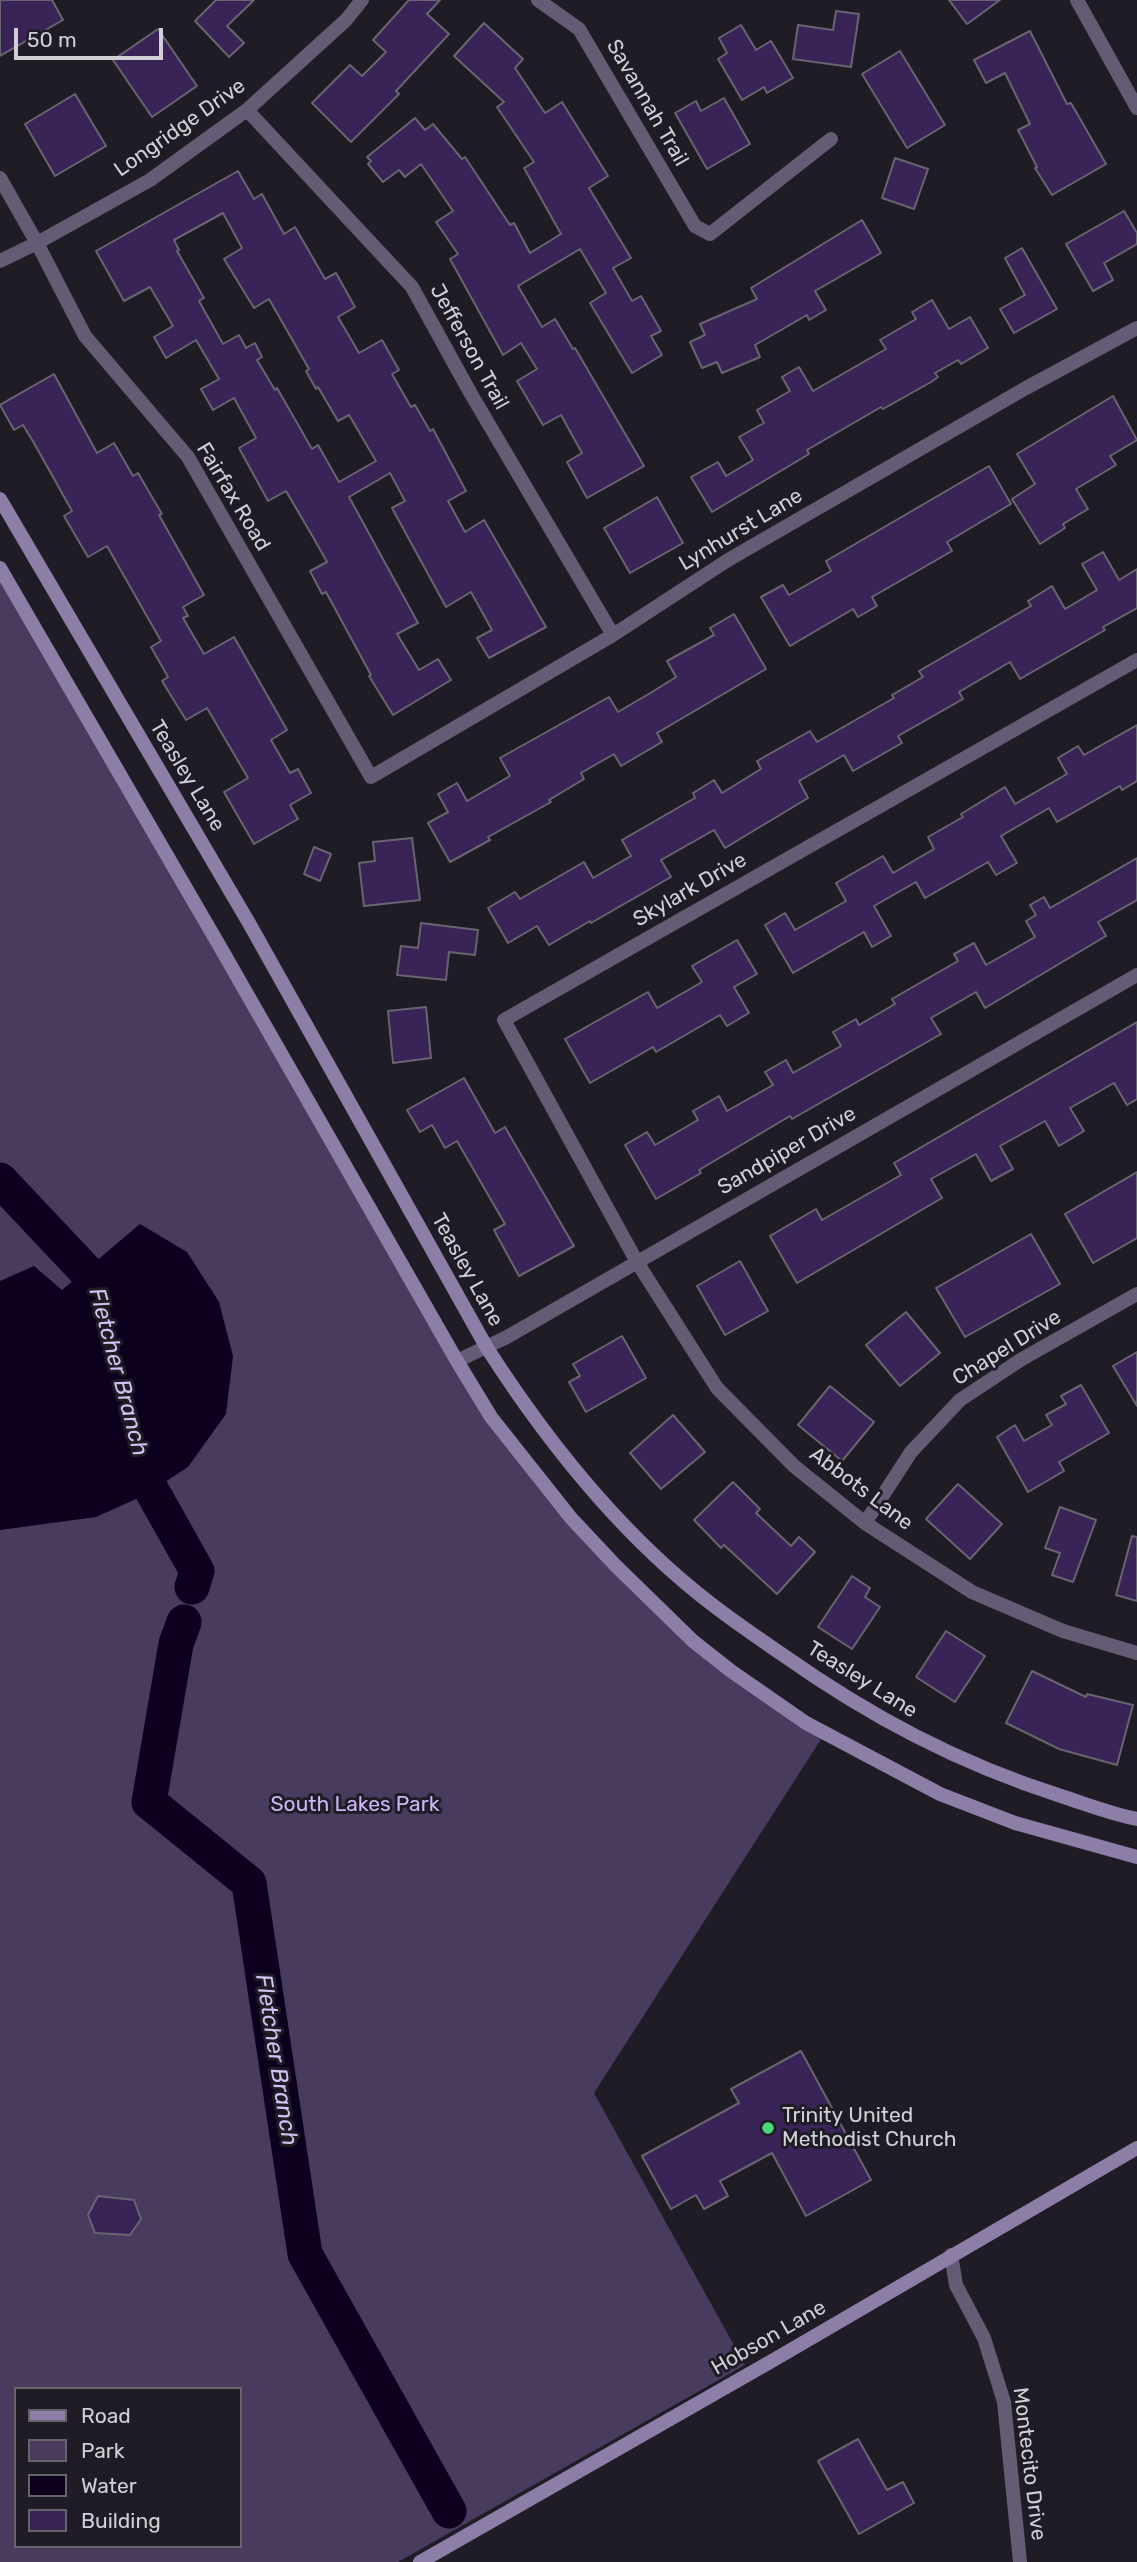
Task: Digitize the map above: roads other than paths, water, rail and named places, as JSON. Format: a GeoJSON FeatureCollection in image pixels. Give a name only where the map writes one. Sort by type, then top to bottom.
{"type":"FeatureCollection","features":[{"type":"Feature","properties":{"kind":"main road","name":"Teasley Lane"},"geometry":{"type":"LineString","coordinates":[[0,499],[249,923],[487,1348],[558,1448],[625,1525],[713,1606],[832,1689],[895,1727],[960,1758],[1027,1785],[1137,1819]]}},
{"type":"Feature","properties":{"kind":"main road"},"geometry":{"type":"LineString","coordinates":[[0,568],[491,1418],[571,1518],[615,1566],[693,1641],[806,1723],[940,1794],[1015,1823],[1137,1857]]}},
{"type":"Feature","properties":{"kind":"main road","name":"Hobson Lane"},"geometry":{"type":"LineString","coordinates":[[420,2562],[759,2369],[1137,2148]]}},
{"type":"Feature","properties":{"kind":"street","name":"Longridge Drive"},"geometry":{"type":"LineString","coordinates":[[0,261],[150,180],[247,110],[346,20],[362,0]]}},
{"type":"Feature","properties":{"kind":"street","name":"Savannah Trail"},"geometry":{"type":"LineString","coordinates":[[538,0],[579,29],[695,226],[710,234],[831,139]]}},
{"type":"Feature","properties":{"kind":"street"},"geometry":{"type":"LineString","coordinates":[[1077,0],[1137,108]]}},
{"type":"Feature","properties":{"kind":"street","name":"Jefferson Trail"},"geometry":{"type":"LineString","coordinates":[[247,110],[412,287],[471,394],[613,635]]}},
{"type":"Feature","properties":{"kind":"street","name":"Fairfax Road"},"geometry":{"type":"LineString","coordinates":[[0,178],[85,336],[188,457],[371,777]]}},
{"type":"Feature","properties":{"kind":"street","name":"Lynhurst Lane"},"geometry":{"type":"LineString","coordinates":[[371,777],[613,635],[728,560],[1026,388],[1137,328]]}},
{"type":"Feature","properties":{"kind":"street","name":"Skylark Drive"},"geometry":{"type":"LineString","coordinates":[[636,1262],[504,1020],[1137,660]]}},
{"type":"Feature","properties":{"kind":"street","name":"Sandpiper Drive"},"geometry":{"type":"LineString","coordinates":[[457,1361],[487,1348],[1137,975]]}},
{"type":"Feature","properties":{"kind":"street","name":"Abbots Lane"},"geometry":{"type":"LineString","coordinates":[[636,1262],[717,1388],[794,1466],[865,1523],[972,1592],[1063,1631],[1137,1653]]}},
{"type":"Feature","properties":{"kind":"street","name":"Chapel Drive"},"geometry":{"type":"LineString","coordinates":[[865,1523],[911,1452],[960,1400],[1022,1359],[1137,1294]]}},
{"type":"Feature","properties":{"kind":"street","name":"Montecito Drive"},"geometry":{"type":"LineString","coordinates":[[951,2255],[956,2285],[984,2338],[1004,2402],[1020,2562]]}},
{"type":"Feature","properties":{"kind":"water"},"geometry":{"type":"Polygon","coordinates":[[[140,1224],[187,1252],[219,1302],[233,1356],[226,1414],[188,1467],[145,1495],[96,1517],[0,1530],[0,1281],[34,1266],[62,1290],[140,1224]]]}},
{"type":"Feature","properties":{"kind":"waterway","name":"Fletcher Branch"},"geometry":{"type":"LineString","coordinates":[[0,1180],[99,1285],[106,1311]]}},
{"type":"Feature","properties":{"kind":"waterway","name":"Fletcher Branch"},"geometry":{"type":"LineString","coordinates":[[139,1447],[147,1482],[197,1571],[192,1587]]}},
{"type":"Feature","properties":{"kind":"waterway","name":"Fletcher Branch"},"geometry":{"type":"LineString","coordinates":[[184,1622],[176,1644],[149,1802],[249,1883],[305,2254],[449,2511]]}},
{"type":"Feature","properties":{"kind":"place","name":"Trinity United Methodist Church"},"geometry":{"type":"Point","coordinates":[768,2128]}},
{"type":"Feature","properties":{"kind":"park label","name":"South Lakes Park"},"geometry":{"type":"Point","coordinates":[355,1805]}}]}
